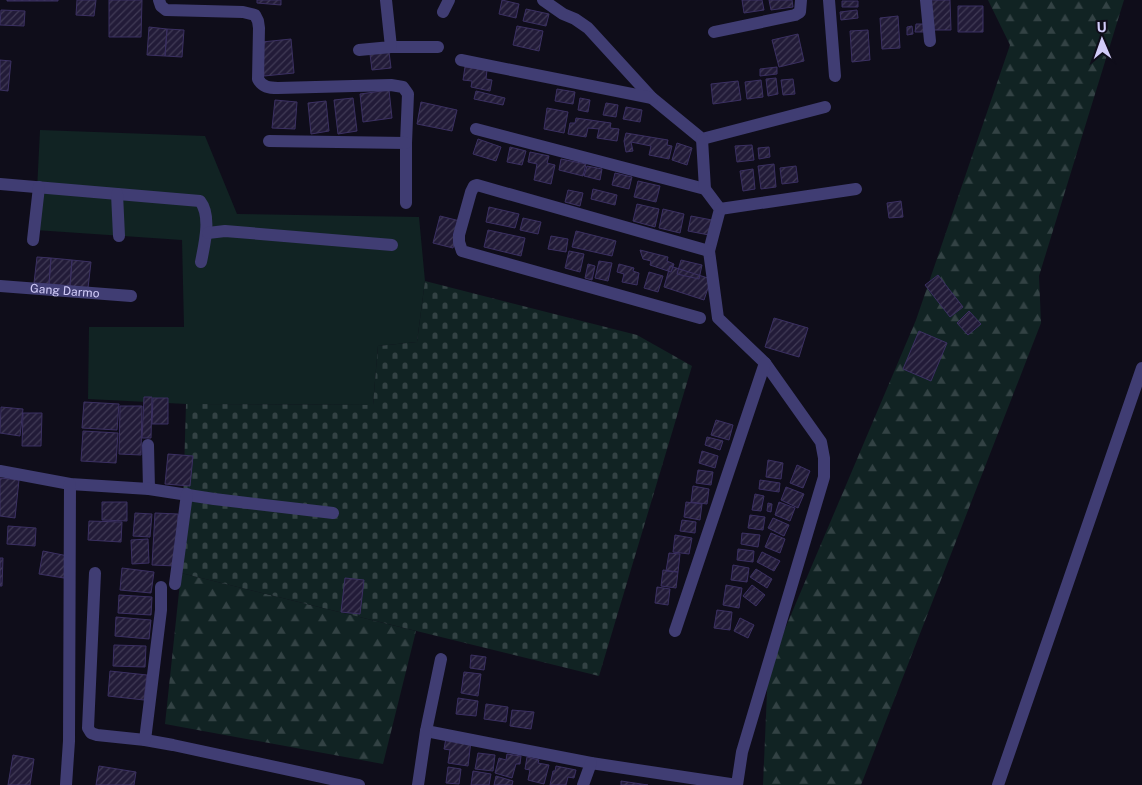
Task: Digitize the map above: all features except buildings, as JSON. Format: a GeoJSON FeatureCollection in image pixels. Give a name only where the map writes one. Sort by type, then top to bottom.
{"type":"FeatureCollection","features":[{"type":"Feature","properties":{"kind":"street"},"geometry":{"type":"LineString","coordinates":[[158,0],[166,10],[243,12],[255,16],[259,28],[258,79],[260,84],[265,86],[278,88],[390,85],[403,87],[408,94],[406,203]]}},
{"type":"Feature","properties":{"kind":"street"},"geometry":{"type":"LineString","coordinates":[[386,0],[391,47]]}},
{"type":"Feature","properties":{"kind":"street"},"geometry":{"type":"LineString","coordinates":[[443,12],[450,0]]}},
{"type":"Feature","properties":{"kind":"street"},"geometry":{"type":"LineString","coordinates":[[542,0],[588,28],[652,98],[702,139],[706,190],[720,209]]}},
{"type":"Feature","properties":{"kind":"street"},"geometry":{"type":"LineString","coordinates":[[714,32],[796,15],[800,12],[801,0]]}},
{"type":"Feature","properties":{"kind":"street"},"geometry":{"type":"LineString","coordinates":[[829,0],[835,76]]}},
{"type":"Feature","properties":{"kind":"street"},"geometry":{"type":"LineString","coordinates":[[926,0],[930,41]]}},
{"type":"Feature","properties":{"kind":"street"},"geometry":{"type":"LineString","coordinates":[[359,50],[391,47],[438,47]]}},
{"type":"Feature","properties":{"kind":"street"},"geometry":{"type":"LineString","coordinates":[[461,60],[652,98]]}},
{"type":"Feature","properties":{"kind":"street"},"geometry":{"type":"LineString","coordinates":[[702,139],[825,107]]}},
{"type":"Feature","properties":{"kind":"street"},"geometry":{"type":"LineString","coordinates":[[476,129],[706,190]]}},
{"type":"Feature","properties":{"kind":"street"},"geometry":{"type":"LineString","coordinates":[[269,141],[406,143]]}},
{"type":"Feature","properties":{"kind":"street"},"geometry":{"type":"LineString","coordinates":[[0,184],[200,202],[203,206],[208,233],[200,262]]}},
{"type":"Feature","properties":{"kind":"street"},"geometry":{"type":"LineString","coordinates":[[700,318],[462,251],[459,236],[471,192],[474,186],[477,185],[709,251]]}},
{"type":"Feature","properties":{"kind":"street"},"geometry":{"type":"LineString","coordinates":[[33,240],[39,187]]}},
{"type":"Feature","properties":{"kind":"street"},"geometry":{"type":"LineString","coordinates":[[720,209],[856,189]]}},
{"type":"Feature","properties":{"kind":"street"},"geometry":{"type":"LineString","coordinates":[[117,194],[119,236]]}},
{"type":"Feature","properties":{"kind":"street"},"geometry":{"type":"LineString","coordinates":[[426,731],[591,764],[737,785],[742,752],[824,477],[824,458],[821,442],[765,363],[718,318],[709,251],[720,209]]}},
{"type":"Feature","properties":{"kind":"street"},"geometry":{"type":"LineString","coordinates":[[208,233],[225,231],[392,246]]}},
{"type":"Feature","properties":{"kind":"street","name":"Gang Darmo"},"geometry":{"type":"LineString","coordinates":[[0,286],[131,296]]}},
{"type":"Feature","properties":{"kind":"street"},"geometry":{"type":"LineString","coordinates":[[675,632],[765,363]]}},
{"type":"Feature","properties":{"kind":"street"},"geometry":{"type":"LineString","coordinates":[[998,785],[1142,368]]}},
{"type":"Feature","properties":{"kind":"street"},"geometry":{"type":"LineString","coordinates":[[148,445],[149,489]]}},
{"type":"Feature","properties":{"kind":"street"},"geometry":{"type":"LineString","coordinates":[[0,471],[70,484],[149,489],[214,499],[333,513]]}},
{"type":"Feature","properties":{"kind":"street"},"geometry":{"type":"LineString","coordinates":[[66,785],[69,741],[70,484]]}},
{"type":"Feature","properties":{"kind":"street"},"geometry":{"type":"LineString","coordinates":[[175,584],[187,494]]}},
{"type":"Feature","properties":{"kind":"street"},"geometry":{"type":"LineString","coordinates":[[95,573],[88,728],[91,733],[145,740],[360,785]]}},
{"type":"Feature","properties":{"kind":"street"},"geometry":{"type":"LineString","coordinates":[[145,740],[161,610],[161,587]]}},
{"type":"Feature","properties":{"kind":"street"},"geometry":{"type":"LineString","coordinates":[[418,785],[426,731],[441,659]]}},
{"type":"Feature","properties":{"kind":"street"},"geometry":{"type":"LineString","coordinates":[[583,785],[591,764]]}},
{"type":"Feature","properties":{"kind":"green space"},"geometry":{"type":"Polygon","coordinates":[[[988,0],[1124,0],[1039,276],[1041,323],[861,785],[763,785],[768,669],[916,320],[1010,45],[988,0]]]}},
{"type":"Feature","properties":{"kind":"green space"},"geometry":{"type":"Polygon","coordinates":[[[40,130],[205,136],[237,214],[419,217],[425,281],[417,342],[378,346],[373,405],[186,404],[88,399],[89,327],[184,327],[182,240],[35,230],[40,130]]]}},
{"type":"Feature","properties":{"kind":"green space"},"geometry":{"type":"Polygon","coordinates":[[[425,281],[637,335],[692,366],[599,676],[181,573],[186,404],[373,405],[378,346],[417,342],[425,281]]]}},
{"type":"Feature","properties":{"kind":"green space"},"geometry":{"type":"Polygon","coordinates":[[[181,573],[416,631],[383,764],[165,724],[181,573]]]}}]}
